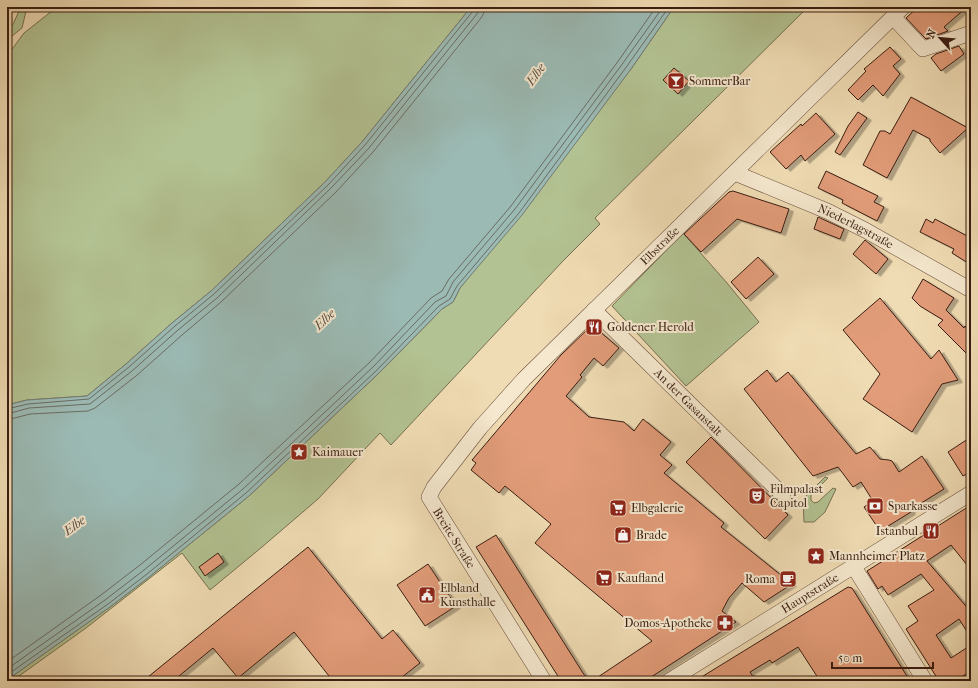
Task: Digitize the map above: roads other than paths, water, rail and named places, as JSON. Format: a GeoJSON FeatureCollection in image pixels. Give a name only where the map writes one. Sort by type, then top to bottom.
{"type":"FeatureCollection","features":[{"type":"Feature","properties":{"kind":"street"},"geometry":{"type":"LineString","coordinates":[[898,12],[923,49],[971,33]]}},
{"type":"Feature","properties":{"kind":"street","name":"Elbstraße"},"geometry":{"type":"LineString","coordinates":[[429,497],[434,487],[480,428],[524,379],[898,12]]}},
{"type":"Feature","properties":{"kind":"street","name":"Niederlagstraße"},"geometry":{"type":"LineString","coordinates":[[735,173],[833,214],[865,230],[971,290]]}},
{"type":"Feature","properties":{"kind":"street","name":"An der Gasanstalt"},"geometry":{"type":"LineString","coordinates":[[594,310],[783,494]]}},
{"type":"Feature","properties":{"kind":"street","name":"Hauptstraße"},"geometry":{"type":"LineString","coordinates":[[669,681],[971,493]]}},
{"type":"Feature","properties":{"kind":"street","name":"Breite Straße"},"geometry":{"type":"LineString","coordinates":[[429,497],[544,681]]}},
{"type":"Feature","properties":{"kind":"street"},"geometry":{"type":"LineString","coordinates":[[854,567],[924,681]]}},
{"type":"Feature","properties":{"kind":"water","name":"Elbe"},"geometry":{"type":"Polygon","coordinates":[[[471,7],[674,7],[631,69],[522,215],[460,288],[453,302],[442,309],[380,372],[249,496],[110,607],[7,680],[7,405],[27,400],[87,396],[126,364],[211,291],[325,182],[362,142],[471,7]]]}},
{"type":"Feature","properties":{"kind":"place","name":"SommerBar"},"geometry":{"type":"Point","coordinates":[676,81]}},
{"type":"Feature","properties":{"kind":"place","name":"Goldener Herold"},"geometry":{"type":"Point","coordinates":[594,327]}},
{"type":"Feature","properties":{"kind":"place","name":"Kaimauer"},"geometry":{"type":"Point","coordinates":[299,452]}},
{"type":"Feature","properties":{"kind":"place","name":"Filmpalast Capitol"},"geometry":{"type":"Point","coordinates":[757,496]}},
{"type":"Feature","properties":{"kind":"place","name":"Sparkasse"},"geometry":{"type":"Point","coordinates":[875,506]}},
{"type":"Feature","properties":{"kind":"place","name":"Elbgalerie"},"geometry":{"type":"Point","coordinates":[618,508]}},
{"type":"Feature","properties":{"kind":"place","name":"Istanbul"},"geometry":{"type":"Point","coordinates":[931,531]}},
{"type":"Feature","properties":{"kind":"place","name":"Brade"},"geometry":{"type":"Point","coordinates":[623,535]}},
{"type":"Feature","properties":{"kind":"place","name":"Mannheimer Platz"},"geometry":{"type":"Point","coordinates":[816,556]}},
{"type":"Feature","properties":{"kind":"place","name":"Kaufland"},"geometry":{"type":"Point","coordinates":[604,578]}},
{"type":"Feature","properties":{"kind":"place","name":"Roma"},"geometry":{"type":"Point","coordinates":[788,579]}},
{"type":"Feature","properties":{"kind":"place","name":"Elbland Kunsthalle"},"geometry":{"type":"Point","coordinates":[427,595]}},
{"type":"Feature","properties":{"kind":"place","name":"Domos-Apotheke"},"geometry":{"type":"Point","coordinates":[725,623]}}]}
